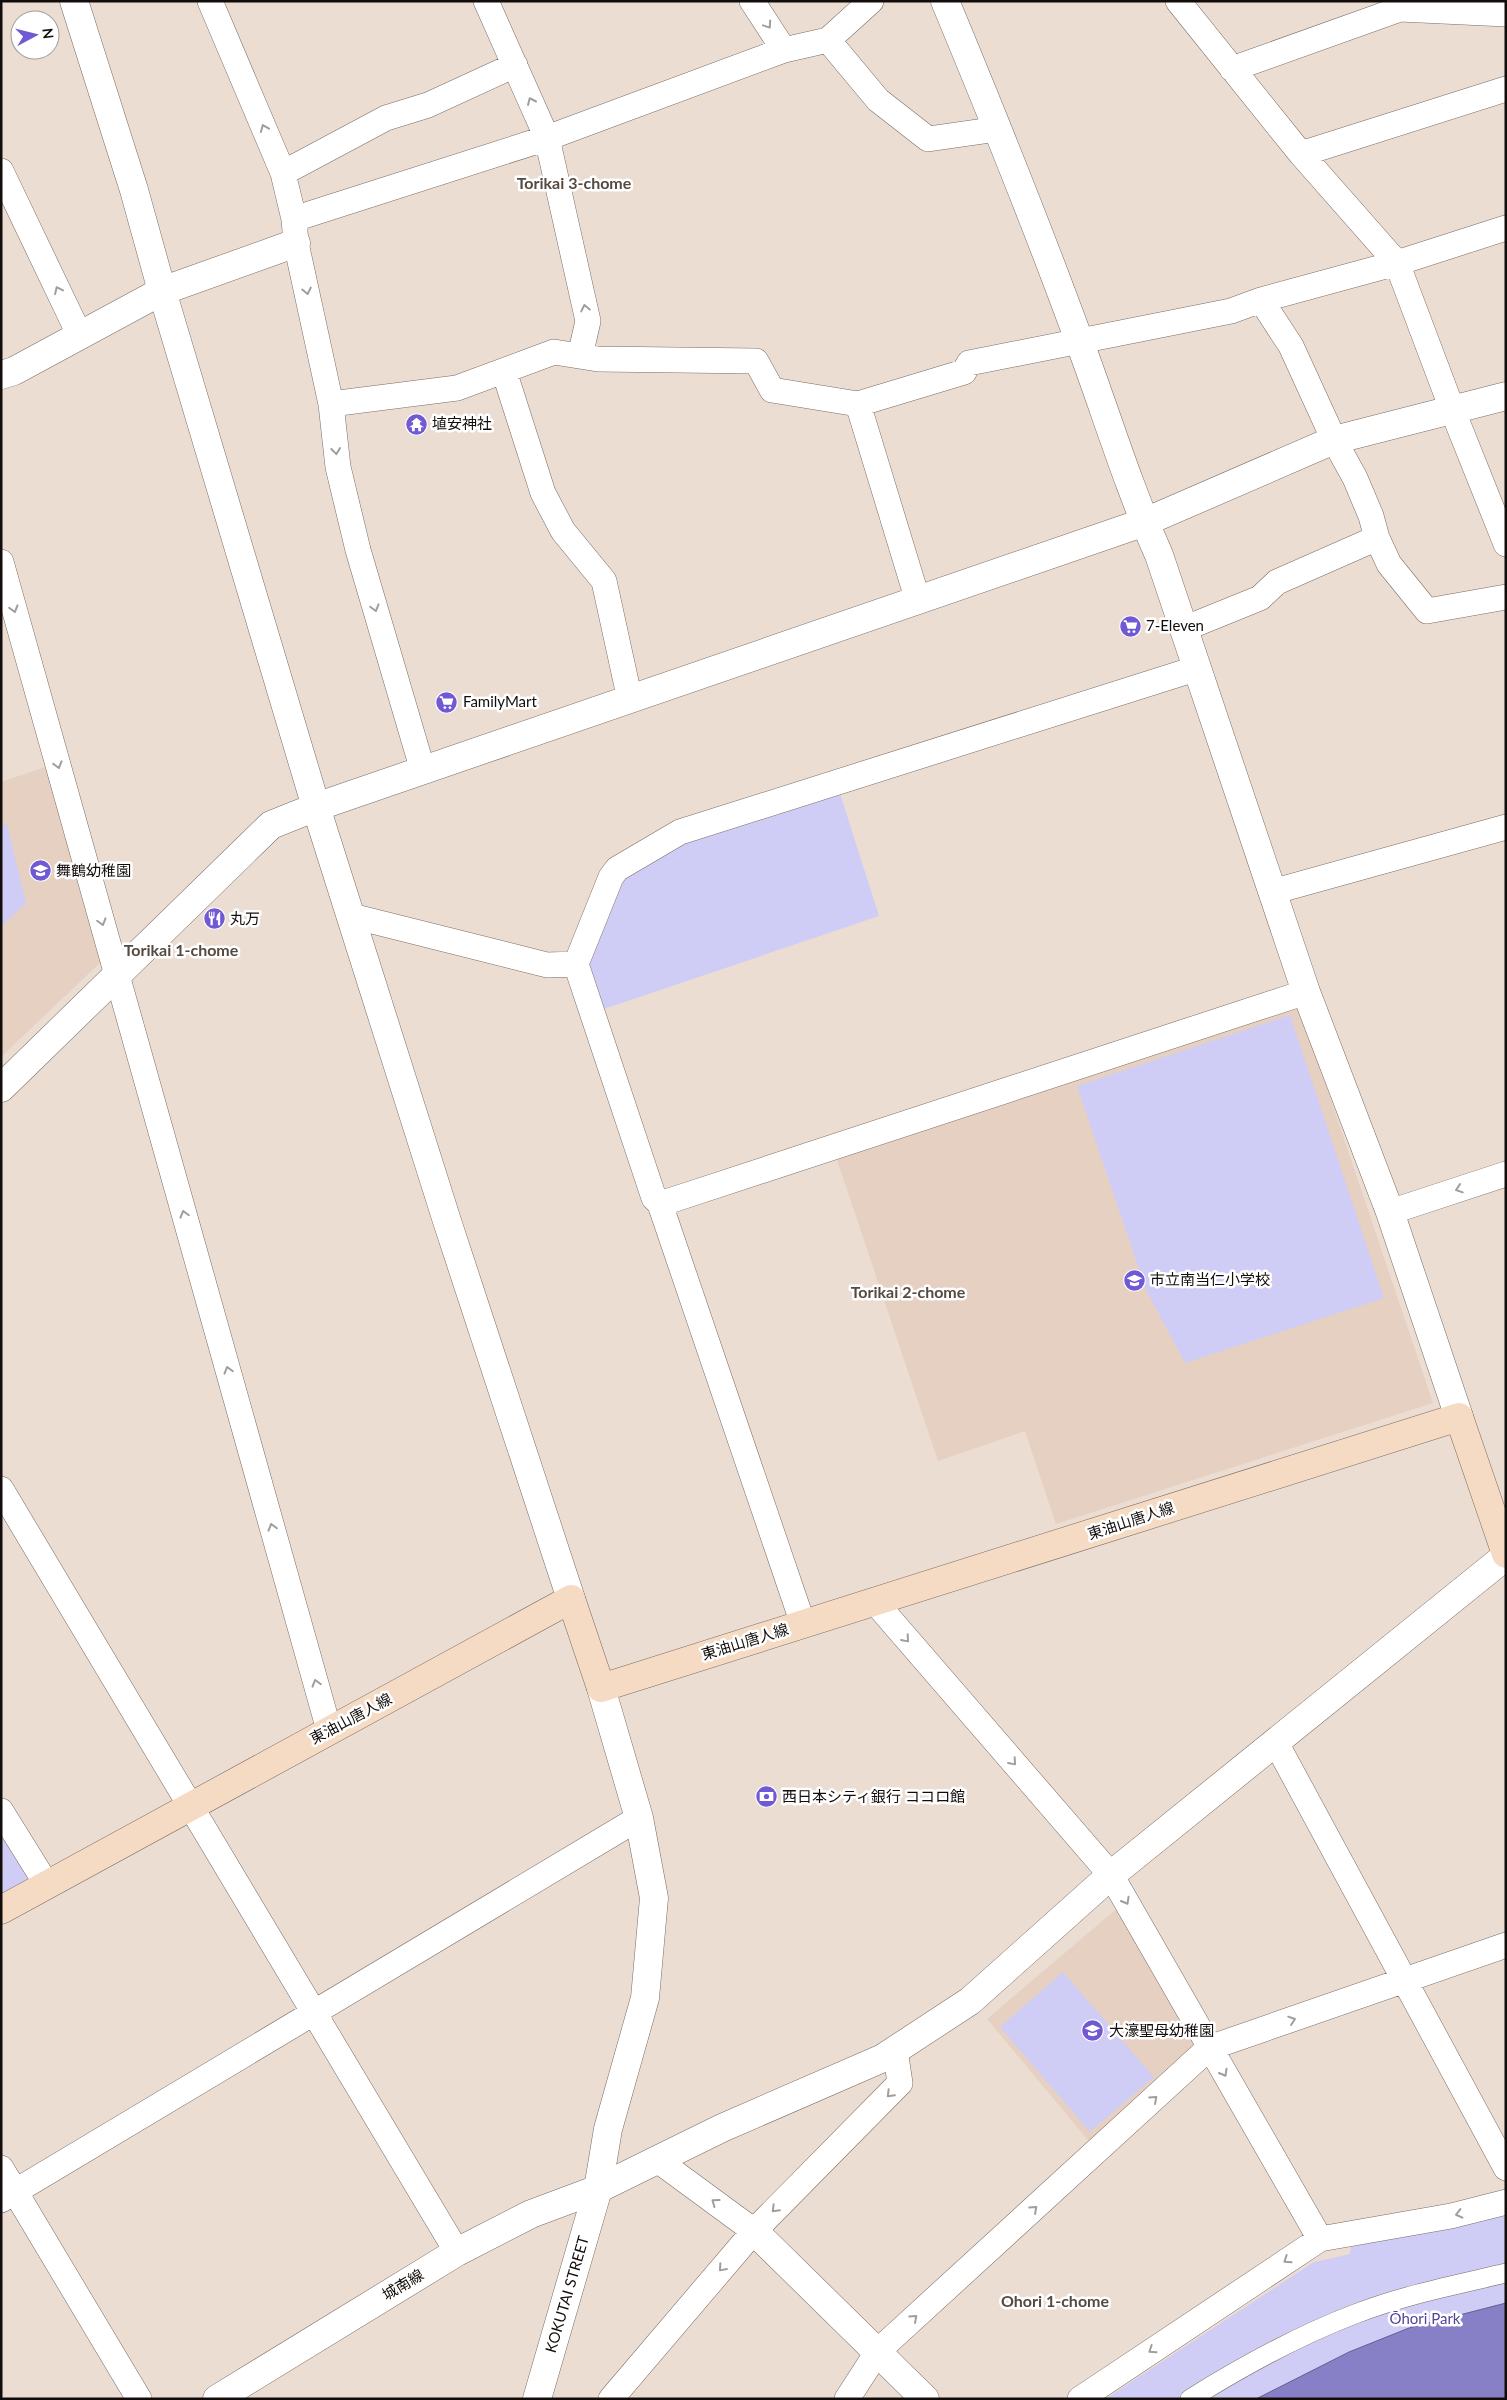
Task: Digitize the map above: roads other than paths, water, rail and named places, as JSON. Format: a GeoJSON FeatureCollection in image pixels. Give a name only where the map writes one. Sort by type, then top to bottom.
{"type":"FeatureCollection","features":[{"type":"Feature","properties":{"kind":"main road"},"geometry":{"type":"LineString","coordinates":[[1459,1417],[1506,1555]]}},
{"type":"Feature","properties":{"kind":"main road","name":"東油山唐人線"},"geometry":{"type":"LineString","coordinates":[[601,1688],[1459,1417]]}},
{"type":"Feature","properties":{"kind":"main road"},"geometry":{"type":"LineString","coordinates":[[571,1599],[601,1688]]}},
{"type":"Feature","properties":{"kind":"main road","name":"東油山唐人線"},"geometry":{"type":"LineString","coordinates":[[1,1910],[571,1599]]}},
{"type":"Feature","properties":{"kind":"street"},"geometry":{"type":"LineString","coordinates":[[74,1],[134,190],[162,291],[316,807],[447,1221],[571,1599]]}},
{"type":"Feature","properties":{"kind":"street"},"geometry":{"type":"LineString","coordinates":[[210,1],[283,173],[331,404],[338,467],[358,550],[423,772]]}},
{"type":"Feature","properties":{"kind":"street"},"geometry":{"type":"LineString","coordinates":[[486,1],[548,138],[588,322],[580,356]]}},
{"type":"Feature","properties":{"kind":"street"},"geometry":{"type":"LineString","coordinates":[[752,1],[784,50]]}},
{"type":"Feature","properties":{"kind":"street"},"geometry":{"type":"LineString","coordinates":[[1,375],[14,371],[78,334],[162,291],[295,231],[784,50],[828,40],[872,1]]}},
{"type":"Feature","properties":{"kind":"street"},"geometry":{"type":"LineString","coordinates":[[945,1],[998,129],[1079,341],[1145,522],[1160,555],[1186,628],[1306,992],[1390,1212],[1459,1417]]}},
{"type":"Feature","properties":{"kind":"street"},"geometry":{"type":"LineString","coordinates":[[1178,1],[1301,154],[1397,262],[1452,409],[1506,544]]}},
{"type":"Feature","properties":{"kind":"street"},"geometry":{"type":"LineString","coordinates":[[1232,69],[1400,9],[1506,14]]}},
{"type":"Feature","properties":{"kind":"street"},"geometry":{"type":"LineString","coordinates":[[828,40],[878,100],[928,139],[998,129]]}},
{"type":"Feature","properties":{"kind":"street"},"geometry":{"type":"LineString","coordinates":[[283,173],[386,118],[428,104],[515,65]]}},
{"type":"Feature","properties":{"kind":"street"},"geometry":{"type":"LineString","coordinates":[[1301,154],[1506,89]]}},
{"type":"Feature","properties":{"kind":"street"},"geometry":{"type":"LineString","coordinates":[[1,171],[78,334]]}},
{"type":"Feature","properties":{"kind":"street"},"geometry":{"type":"LineString","coordinates":[[331,404],[457,388],[554,352],[598,359],[756,361],[772,390],[858,404],[964,372],[969,363],[1231,311],[1261,300],[1397,262],[1506,228]]}},
{"type":"Feature","properties":{"kind":"street"},"geometry":{"type":"LineString","coordinates":[[1261,300],[1291,346],[1334,440],[1355,478],[1371,516],[1377,538],[1389,564],[1427,611],[1506,598]]}},
{"type":"Feature","properties":{"kind":"street"},"geometry":{"type":"LineString","coordinates":[[504,371],[543,493],[563,531],[604,582],[630,700]]}},
{"type":"Feature","properties":{"kind":"street"},"geometry":{"type":"LineString","coordinates":[[1,1088],[272,825],[316,807],[423,772],[1145,522],[1334,440],[1506,396]]}},
{"type":"Feature","properties":{"kind":"street"},"geometry":{"type":"LineString","coordinates":[[858,404],[918,601]]}},
{"type":"Feature","properties":{"kind":"street"},"geometry":{"type":"LineString","coordinates":[[1186,628],[1260,598],[1277,582],[1377,538]]}},
{"type":"Feature","properties":{"kind":"street"},"geometry":{"type":"LineString","coordinates":[[1,562],[329,1730]]}},
{"type":"Feature","properties":{"kind":"street"},"geometry":{"type":"LineString","coordinates":[[803,1624],[660,1204],[654,1198],[576,964],[611,877],[617,869],[680,832],[1198,668]]}},
{"type":"Feature","properties":{"kind":"street"},"geometry":{"type":"LineString","coordinates":[[1272,892],[1506,827]]}},
{"type":"Feature","properties":{"kind":"street"},"geometry":{"type":"LineString","coordinates":[[352,916],[547,964],[576,964]]}},
{"type":"Feature","properties":{"kind":"street"},"geometry":{"type":"LineString","coordinates":[[660,1204],[1306,992]]}},
{"type":"Feature","properties":{"kind":"street"},"geometry":{"type":"LineString","coordinates":[[1390,1212],[1506,1174]]}},
{"type":"Feature","properties":{"kind":"street"},"geometry":{"type":"LineString","coordinates":[[1,1489],[457,2252]]}},
{"type":"Feature","properties":{"kind":"street","name":"城南線"},"geometry":{"type":"LineString","coordinates":[[217,2399],[457,2252],[532,2214],[598,2189],[656,2159],[883,2058],[970,2001],[1111,1875],[1506,1555]]}},
{"type":"Feature","properties":{"kind":"street"},"geometry":{"type":"LineString","coordinates":[[874,1602],[1111,1875],[1320,2238]]}},
{"type":"Feature","properties":{"kind":"street","name":"KOKUTAI STREET"},"geometry":{"type":"LineString","coordinates":[[537,2399],[598,2189],[608,2129],[645,1998],[654,1898],[639,1818],[601,1688]]}},
{"type":"Feature","properties":{"kind":"street"},"geometry":{"type":"LineString","coordinates":[[1275,1741],[1506,2168]]}},
{"type":"Feature","properties":{"kind":"street"},"geometry":{"type":"LineString","coordinates":[[1,1811],[47,1885]]}},
{"type":"Feature","properties":{"kind":"street"},"geometry":{"type":"LineString","coordinates":[[8,2196],[639,1818]]}},
{"type":"Feature","properties":{"kind":"street"},"geometry":{"type":"LineString","coordinates":[[847,2399],[878,2351],[1209,2048],[1506,1945]]}},
{"type":"Feature","properties":{"kind":"street"},"geometry":{"type":"LineString","coordinates":[[611,2399],[754,2231],[900,2083],[895,2050]]}},
{"type":"Feature","properties":{"kind":"street"},"geometry":{"type":"LineString","coordinates":[[656,2159],[754,2231],[925,2399]]}},
{"type":"Feature","properties":{"kind":"street"},"geometry":{"type":"LineString","coordinates":[[1,2168],[8,2196],[139,2399]]}},
{"type":"Feature","properties":{"kind":"street"},"geometry":{"type":"LineString","coordinates":[[1080,2399],[1320,2238],[1451,2216],[1506,2202]]}},
{"type":"Feature","properties":{"kind":"street"},"geometry":{"type":"LineString","coordinates":[[1190,2399],[1246,2364],[1312,2332],[1357,2313],[1416,2294],[1506,2272]]}},
{"type":"Feature","properties":{"kind":"place","name":"埴安神社"},"geometry":{"type":"Point","coordinates":[416,424]}},
{"type":"Feature","properties":{"kind":"place","name":"7-Eleven"},"geometry":{"type":"Point","coordinates":[1130,626]}},
{"type":"Feature","properties":{"kind":"place","name":"FamilyMart"},"geometry":{"type":"Point","coordinates":[447,702]}},
{"type":"Feature","properties":{"kind":"place","name":"舞鶴幼稚園"},"geometry":{"type":"Point","coordinates":[40,871]}},
{"type":"Feature","properties":{"kind":"place","name":"丸万"},"geometry":{"type":"Point","coordinates":[214,919]}},
{"type":"Feature","properties":{"kind":"place","name":"市立南当仁小学校"},"geometry":{"type":"Point","coordinates":[1134,1280]}},
{"type":"Feature","properties":{"kind":"place","name":"西日本シティ銀行 ココロ館"},"geometry":{"type":"Point","coordinates":[766,1797]}},
{"type":"Feature","properties":{"kind":"place","name":"大濠聖母幼稚園"},"geometry":{"type":"Point","coordinates":[1093,2031]}},
{"type":"Feature","properties":{"kind":"district","name":"Torikai 3-chome"},"geometry":{"type":"Point","coordinates":[574,183]}},
{"type":"Feature","properties":{"kind":"district","name":"Torikai 1-chome"},"geometry":{"type":"Point","coordinates":[181,950]}},
{"type":"Feature","properties":{"kind":"district","name":"Torikai 2-chome"},"geometry":{"type":"Point","coordinates":[908,1292]}},
{"type":"Feature","properties":{"kind":"district","name":"Ohori 1-chome"},"geometry":{"type":"Point","coordinates":[1055,2301]}},
{"type":"Feature","properties":{"kind":"park label","name":"Ōhori Park"},"geometry":{"type":"Point","coordinates":[1425,2319]}}]}
